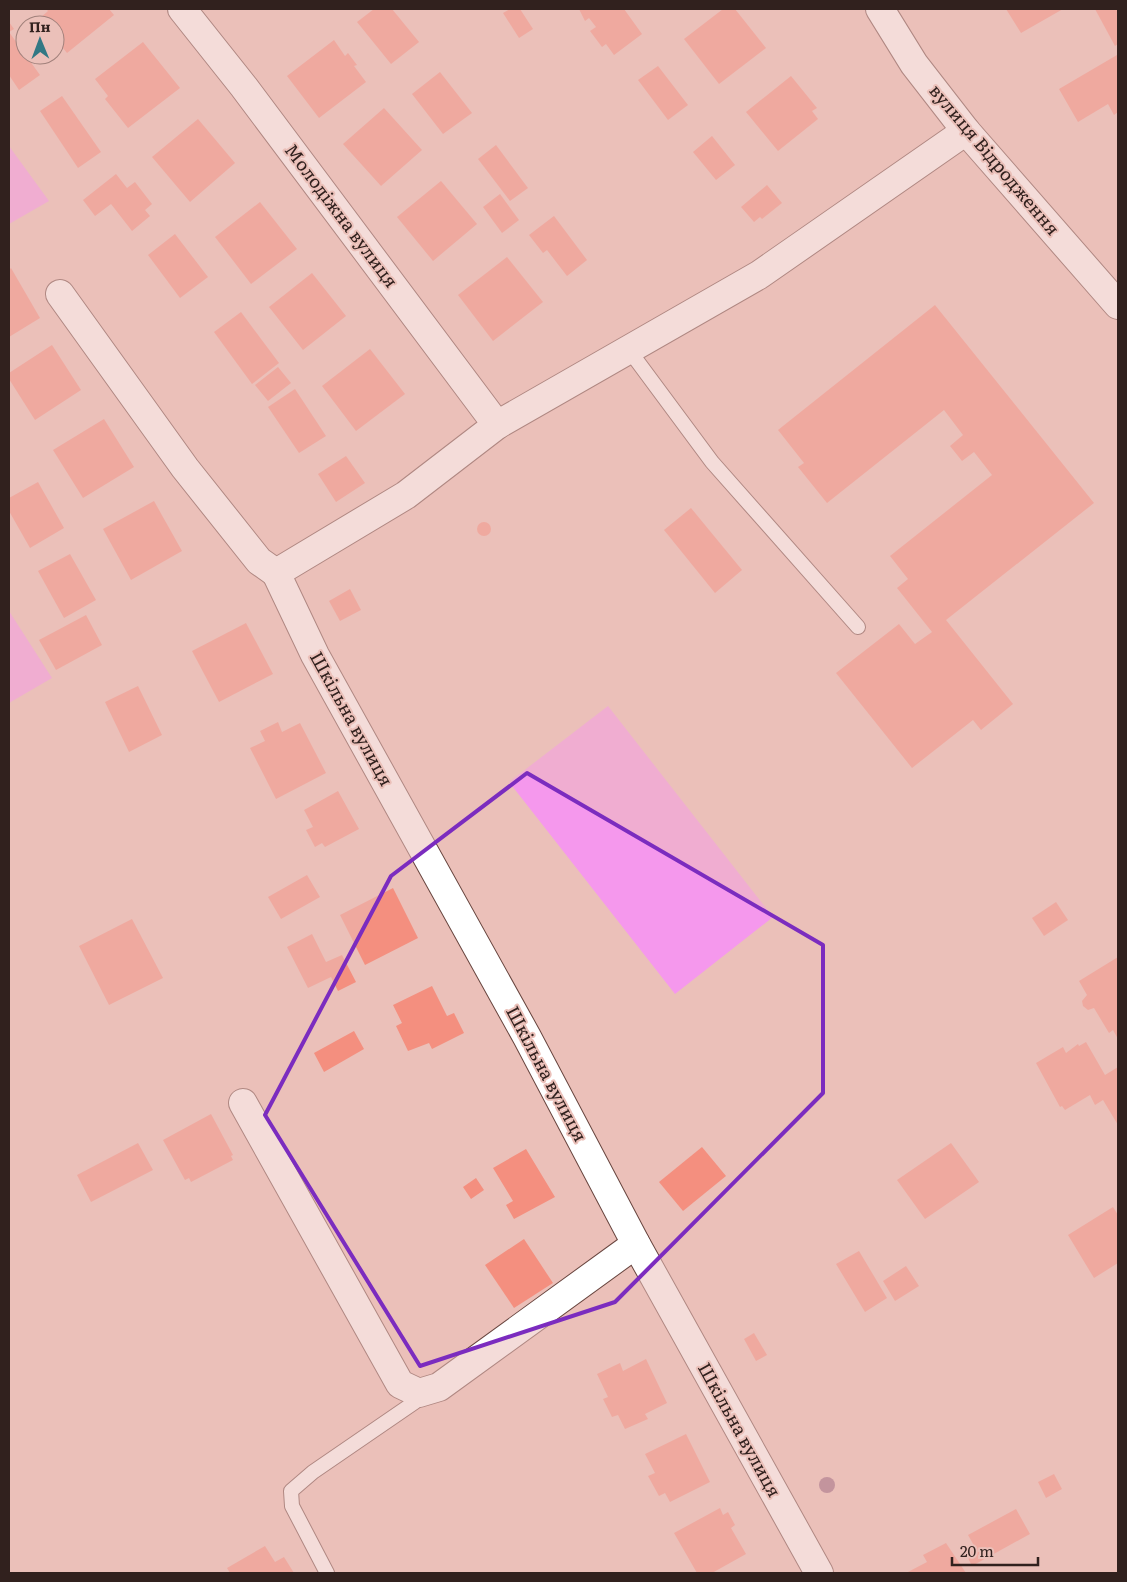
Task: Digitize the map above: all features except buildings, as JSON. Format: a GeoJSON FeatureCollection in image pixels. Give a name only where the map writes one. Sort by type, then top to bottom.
{"type":"FeatureCollection","features":[{"type":"Feature","properties":{"kind":"street","name":"Молодіжна вулиця"},"geometry":{"type":"LineString","coordinates":[[182,9],[244,87],[498,426]]}},
{"type":"Feature","properties":{"kind":"street","name":"вулиця Відродження"},"geometry":{"type":"LineString","coordinates":[[880,9],[914,64],[966,131],[1118,304]]}},
{"type":"Feature","properties":{"kind":"street"},"geometry":{"type":"LineString","coordinates":[[60,294],[185,468],[259,561],[276,573],[406,495],[498,426],[758,275],[966,131]]}},
{"type":"Feature","properties":{"kind":"street","name":"Шкільна вулиця"},"geometry":{"type":"LineString","coordinates":[[276,573],[315,655],[527,1037],[636,1244],[819,1573]]}},
{"type":"Feature","properties":{"kind":"street"},"geometry":{"type":"LineString","coordinates":[[243,1103],[400,1384],[419,1393],[439,1387],[636,1244]]}},
{"type":"Feature","properties":{"kind":"lane"},"geometry":{"type":"LineString","coordinates":[[629,350],[712,462],[858,627]]}},
{"type":"Feature","properties":{"kind":"lane"},"geometry":{"type":"LineString","coordinates":[[327,1573],[292,1506],[291,1492],[314,1472],[415,1402],[419,1393]]}},
{"type":"Feature","properties":{"kind":"highlighted area"},"geometry":{"type":"Polygon","coordinates":[[[527,773],[823,945],[823,1093],[615,1302],[420,1366],[265,1115],[391,876],[527,773]]]}},
{"type":"Feature","properties":{"kind":"shaded area"},"geometry":{"type":"Polygon","coordinates":[[[9,146],[49,201],[9,224],[9,146]]]}},
{"type":"Feature","properties":{"kind":"shaded area"},"geometry":{"type":"Polygon","coordinates":[[[9,611],[52,678],[9,703],[9,611]]]}},
{"type":"Feature","properties":{"kind":"shaded area"},"geometry":{"type":"Polygon","coordinates":[[[608,706],[773,917],[675,994],[509,782],[608,706]]]}}]}
